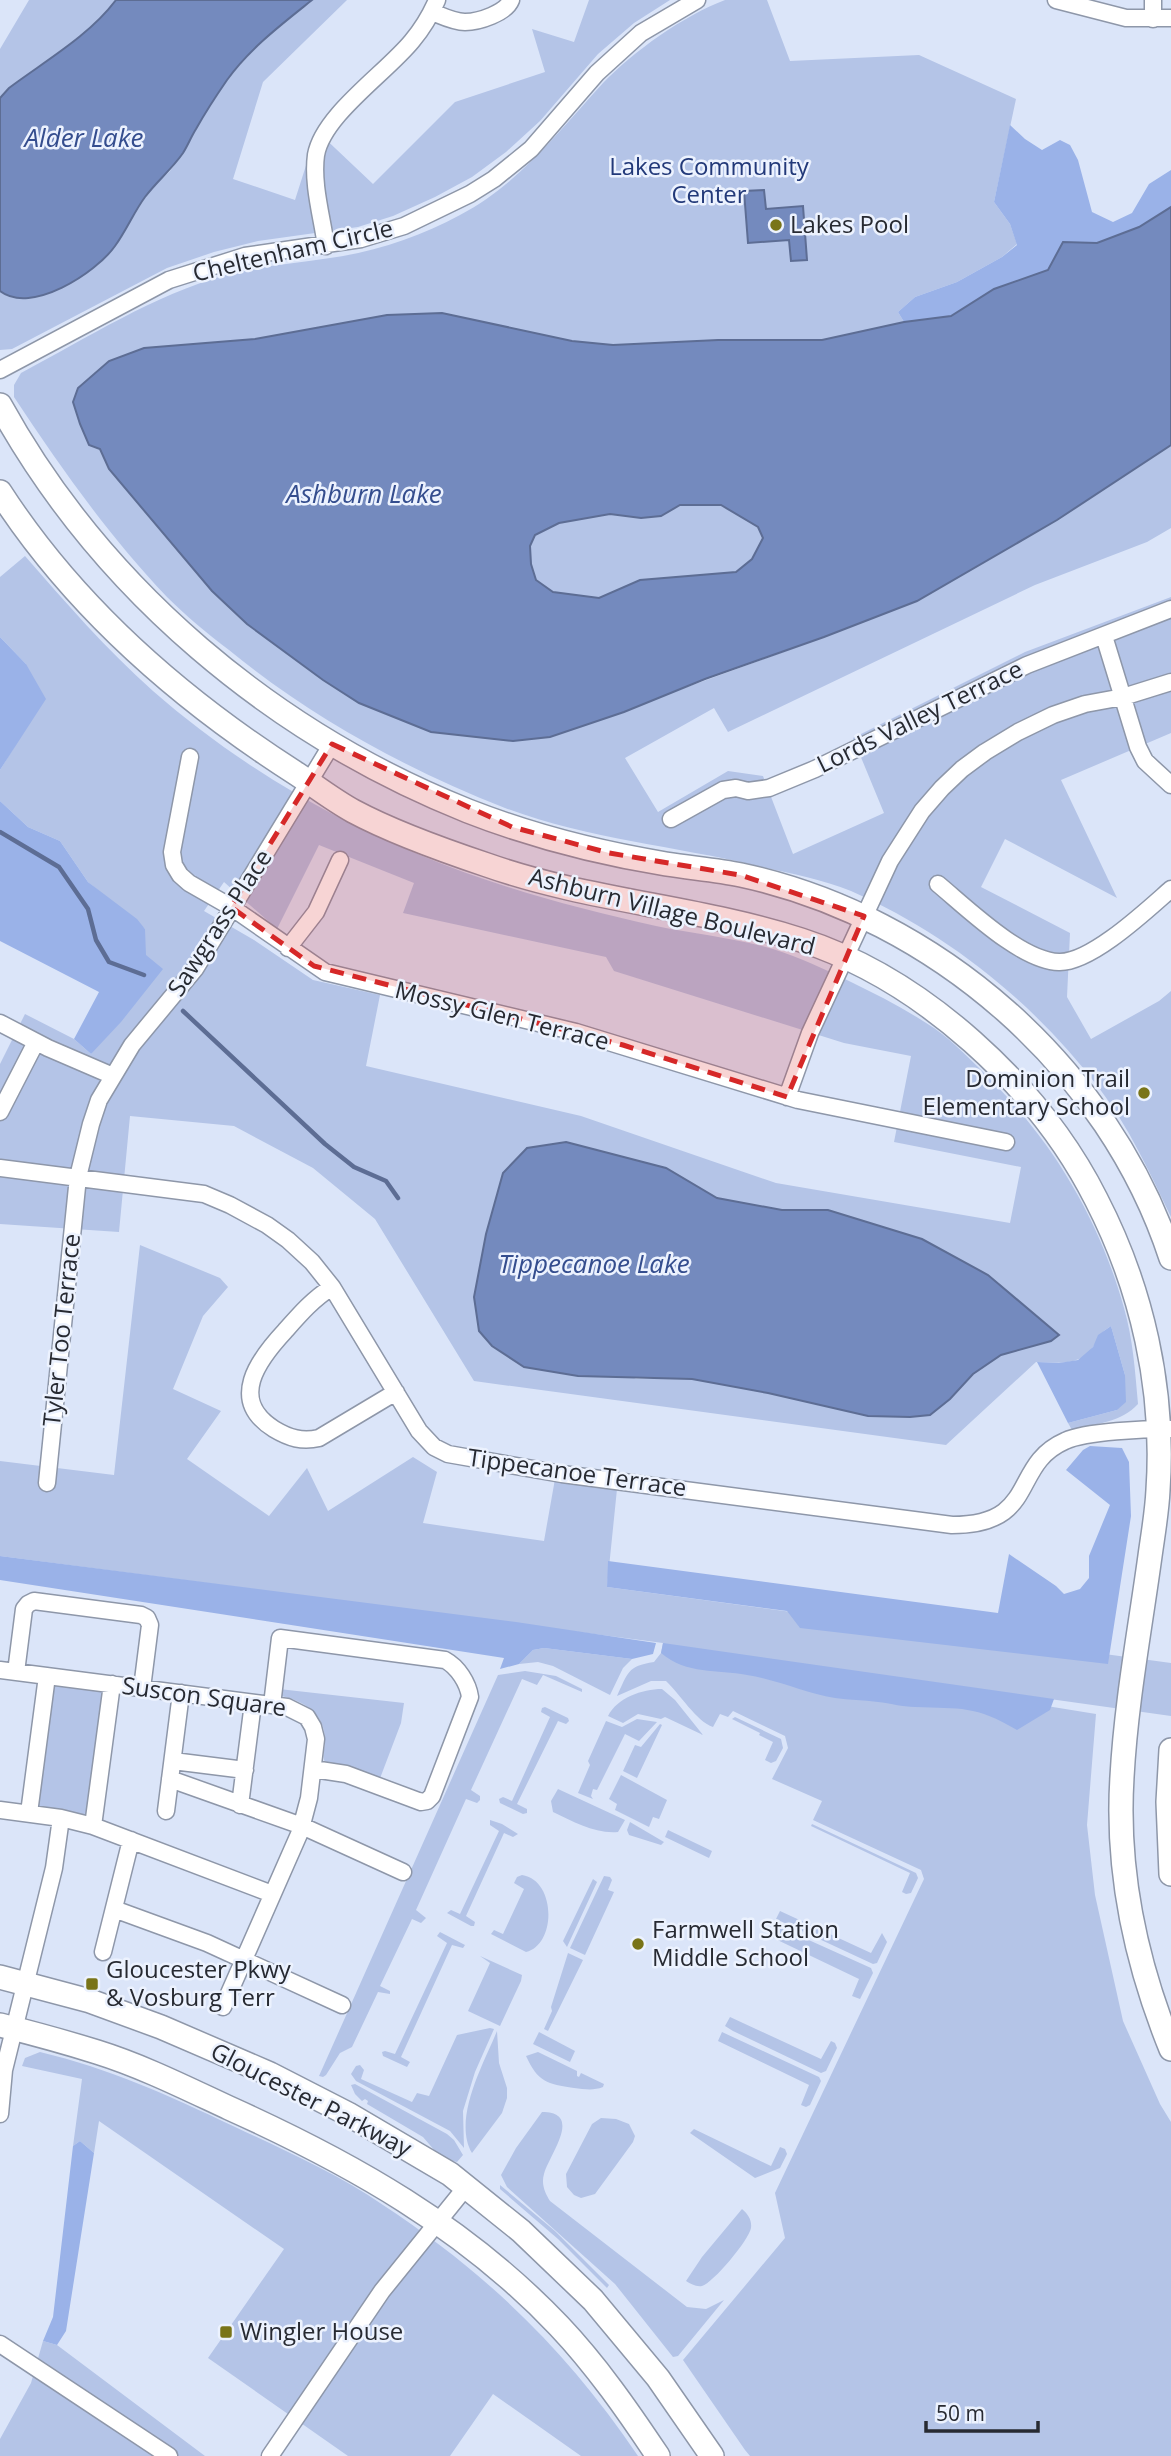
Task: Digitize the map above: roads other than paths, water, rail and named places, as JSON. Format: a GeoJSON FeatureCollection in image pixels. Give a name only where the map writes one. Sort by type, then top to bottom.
{"type":"FeatureCollection","features":[{"type":"Feature","properties":{"kind":"main road","name":"Ashburn Village Boulevard"},"geometry":{"type":"LineString","coordinates":[[0,405],[69,510],[107,557],[156,610],[239,681],[332,744],[374,768],[465,810],[512,827],[609,853],[753,878],[814,896],[864,916],[952,968],[1038,1042],[1087,1099],[1136,1174],[1171,1258]]}},
{"type":"Feature","properties":{"kind":"main road","name":"Ashburn Village Boulevard"},"geometry":{"type":"LineString","coordinates":[[0,492],[35,543],[74,589],[131,647],[218,722],[351,810],[491,867],[592,895],[726,920],[802,940],[845,957],[895,985],[957,1028],[1014,1082],[1062,1140],[1095,1196],[1133,1286],[1147,1335],[1165,1429],[1126,1726],[1121,1836],[1134,1933],[1144,1973],[1171,2049]]}},
{"type":"Feature","properties":{"kind":"main road"},"geometry":{"type":"LineString","coordinates":[[1171,1750],[1168,1802],[1171,1874]]}},
{"type":"Feature","properties":{"kind":"main road","name":"Gloucester Parkway"},"geometry":{"type":"LineString","coordinates":[[0,1977],[26,1982],[94,2003],[161,2027],[270,2074],[411,2150],[466,2187],[521,2231],[614,2322],[659,2378],[712,2456]]}},
{"type":"Feature","properties":{"kind":"main road","name":"Gloucester Parkway"},"geometry":{"type":"LineString","coordinates":[[8,2027],[99,2052],[239,2112],[349,2166],[439,2222],[507,2277],[559,2326],[620,2399],[658,2456]]}},
{"type":"Feature","properties":{"kind":"street"},"geometry":{"type":"LineString","coordinates":[[326,246],[316,177],[317,152],[321,140],[335,119],[412,41],[434,6],[467,22],[498,13],[509,6],[511,0]]}},
{"type":"Feature","properties":{"kind":"street","name":"Cheltenham Circle"},"geometry":{"type":"LineString","coordinates":[[0,370],[169,280],[245,256],[361,239],[404,226],[470,194],[531,149],[597,73],[641,33],[697,0]]}},
{"type":"Feature","properties":{"kind":"street"},"geometry":{"type":"LineString","coordinates":[[1056,0],[1126,18],[1171,18]]}},
{"type":"Feature","properties":{"kind":"street"},"geometry":{"type":"LineString","coordinates":[[1153,0],[1153,19]]}},
{"type":"Feature","properties":{"kind":"street","name":"Lords Valley Terrace"},"geometry":{"type":"LineString","coordinates":[[671,819],[723,790],[769,788],[815,769],[1027,665],[1171,608]]}},
{"type":"Feature","properties":{"kind":"street"},"geometry":{"type":"LineString","coordinates":[[1104,636],[1138,747],[1145,761],[1171,785]]}},
{"type":"Feature","properties":{"kind":"street"},"geometry":{"type":"LineString","coordinates":[[787,1097],[810,1033],[890,861],[905,836],[942,788],[962,769],[1018,732],[1053,715],[1171,682]]}},
{"type":"Feature","properties":{"kind":"street","name":"Sawgrass Place"},"geometry":{"type":"LineString","coordinates":[[78,1177],[99,1100],[113,1076],[132,1045],[195,969],[332,744]]}},
{"type":"Feature","properties":{"kind":"street","name":"Mossy Glen Terrace"},"geometry":{"type":"LineString","coordinates":[[190,757],[172,852],[174,865],[189,883],[231,907],[314,966],[337,976],[576,1032],[787,1097],[1006,1142]]}},
{"type":"Feature","properties":{"kind":"street"},"geometry":{"type":"LineString","coordinates":[[288,948],[316,912],[341,860]]}},
{"type":"Feature","properties":{"kind":"street"},"geometry":{"type":"LineString","coordinates":[[937,884],[1017,947],[1060,962],[1078,959],[1095,951],[1171,889]]}},
{"type":"Feature","properties":{"kind":"street"},"geometry":{"type":"LineString","coordinates":[[0,1023],[113,1076]]}},
{"type":"Feature","properties":{"kind":"street"},"geometry":{"type":"LineString","coordinates":[[0,1112],[36,1042]]}},
{"type":"Feature","properties":{"kind":"street","name":"Tippecanoe Terrace"},"geometry":{"type":"LineString","coordinates":[[0,1168],[188,1191],[220,1200],[267,1225],[312,1262],[332,1287],[425,1439],[448,1454],[562,1474],[974,1526],[1001,1516],[1017,1499],[1045,1455],[1066,1440],[1108,1433],[1165,1429]]}},
{"type":"Feature","properties":{"kind":"street","name":"Tyler Too Terrace"},"geometry":{"type":"LineString","coordinates":[[47,1483],[78,1177]]}},
{"type":"Feature","properties":{"kind":"street"},"geometry":{"type":"LineString","coordinates":[[332,1287],[313,1300],[261,1357],[249,1389],[256,1413],[264,1423],[284,1435],[307,1441],[319,1438],[396,1392]]}},
{"type":"Feature","properties":{"kind":"street"},"geometry":{"type":"LineString","coordinates":[[8,1671],[24,1609],[34,1601],[128,1613],[147,1618],[150,1625],[142,1689]]}},
{"type":"Feature","properties":{"kind":"street"},"geometry":{"type":"LineString","coordinates":[[272,1705],[280,1638],[446,1660],[456,1668],[469,1689],[470,1697],[432,1796],[427,1801],[421,1802],[346,1774],[313,1769]]}},
{"type":"Feature","properties":{"kind":"street","name":"Suscon Square"},"geometry":{"type":"LineString","coordinates":[[8,1671],[272,1705],[297,1710],[307,1717],[316,1739],[302,1826],[223,2007]]}},
{"type":"Feature","properties":{"kind":"street"},"geometry":{"type":"LineString","coordinates":[[29,1813],[47,1676]]}},
{"type":"Feature","properties":{"kind":"street"},"geometry":{"type":"LineString","coordinates":[[93,1826],[111,1684]]}},
{"type":"Feature","properties":{"kind":"street"},"geometry":{"type":"LineString","coordinates":[[166,1811],[181,1693]]}},
{"type":"Feature","properties":{"kind":"street"},"geometry":{"type":"LineString","coordinates":[[240,1805],[253,1703]]}},
{"type":"Feature","properties":{"kind":"street"},"geometry":{"type":"LineString","coordinates":[[173,1761],[245,1770]]}},
{"type":"Feature","properties":{"kind":"street"},"geometry":{"type":"LineString","coordinates":[[170,1779],[302,1826],[403,1872]]}},
{"type":"Feature","properties":{"kind":"street"},"geometry":{"type":"LineString","coordinates":[[0,1810],[61,1818],[93,1826],[272,1894]]}},
{"type":"Feature","properties":{"kind":"street"},"geometry":{"type":"LineString","coordinates":[[0,2114],[8,2027],[26,1982],[54,1868],[61,1818]]}},
{"type":"Feature","properties":{"kind":"street"},"geometry":{"type":"LineString","coordinates":[[103,1952],[131,1840]]}},
{"type":"Feature","properties":{"kind":"street"},"geometry":{"type":"LineString","coordinates":[[114,1909],[207,1943],[342,2004]]}},
{"type":"Feature","properties":{"kind":"street"},"geometry":{"type":"LineString","coordinates":[[270,2456],[382,2291],[466,2187]]}},
{"type":"Feature","properties":{"kind":"street"},"geometry":{"type":"LineString","coordinates":[[0,2344],[169,2456]]}},
{"type":"Feature","properties":{"kind":"water","name":"Alder Lake"},"geometry":{"type":"Polygon","coordinates":[[[116,0],[312,0],[267,37],[236,68],[183,153],[145,197],[106,257],[62,288],[28,298],[13,297],[0,291],[0,98],[9,88],[80,37],[116,0]]]}},
{"type":"Feature","properties":{"kind":"water","name":"Lakes Pool"},"geometry":{"type":"Polygon","coordinates":[[[764,190],[766,209],[803,206],[807,260],[791,261],[789,240],[748,243],[744,191],[764,190]]]}},
{"type":"Feature","properties":{"kind":"water","name":"Ashburn Lake"},"geometry":{"type":"Polygon","coordinates":[[[1171,207],[1171,445],[1057,520],[917,601],[705,679],[624,712],[550,737],[513,741],[431,732],[359,703],[323,680],[247,624],[212,591],[109,469],[100,449],[89,445],[73,402],[78,388],[109,361],[144,348],[255,339],[387,315],[442,313],[572,341],[613,345],[718,340],[822,340],[904,322],[951,316],[994,289],[1048,270],[1063,242],[1097,243],[1139,227],[1171,207]],[[680,505],[661,516],[641,518],[610,514],[559,523],[535,535],[530,546],[531,564],[536,580],[553,592],[599,598],[640,580],[736,572],[752,559],[763,538],[758,527],[721,505],[680,505]]]}},
{"type":"Feature","properties":{"kind":"water","name":"Tippecanoe Lake"},"geometry":{"type":"Polygon","coordinates":[[[566,1142],[666,1168],[717,1198],[782,1210],[828,1210],[922,1239],[988,1275],[1059,1335],[1051,1341],[1001,1355],[973,1374],[950,1399],[930,1415],[910,1417],[868,1416],[692,1379],[578,1376],[524,1367],[492,1346],[479,1331],[474,1297],[486,1234],[503,1173],[527,1148],[566,1142]]]}},
{"type":"Feature","properties":{"kind":"waterway"},"geometry":{"type":"LineString","coordinates":[[0,832],[59,867],[88,909],[96,940],[109,962],[144,975]]}},
{"type":"Feature","properties":{"kind":"waterway"},"geometry":{"type":"LineString","coordinates":[[183,1011],[325,1144],[354,1167],[386,1181],[398,1198]]}},
{"type":"Feature","properties":{"kind":"place","name":"Lakes Pool"},"geometry":{"type":"Point","coordinates":[776,225]}},
{"type":"Feature","properties":{"kind":"place","name":"Dominion Trail Elementary School"},"geometry":{"type":"Point","coordinates":[1144,1093]}},
{"type":"Feature","properties":{"kind":"place","name":"Farmwell Station Middle School"},"geometry":{"type":"Point","coordinates":[638,1944]}},
{"type":"Feature","properties":{"kind":"place","name":"Gloucester Pkwy & Vosburg Terr"},"geometry":{"type":"Point","coordinates":[92,1984]}},
{"type":"Feature","properties":{"kind":"place","name":"Wingler House"},"geometry":{"type":"Point","coordinates":[226,2332]}},
{"type":"Feature","properties":{"kind":"park label","name":"Lakes Community Center"},"geometry":{"type":"Point","coordinates":[709,181]}}]}
